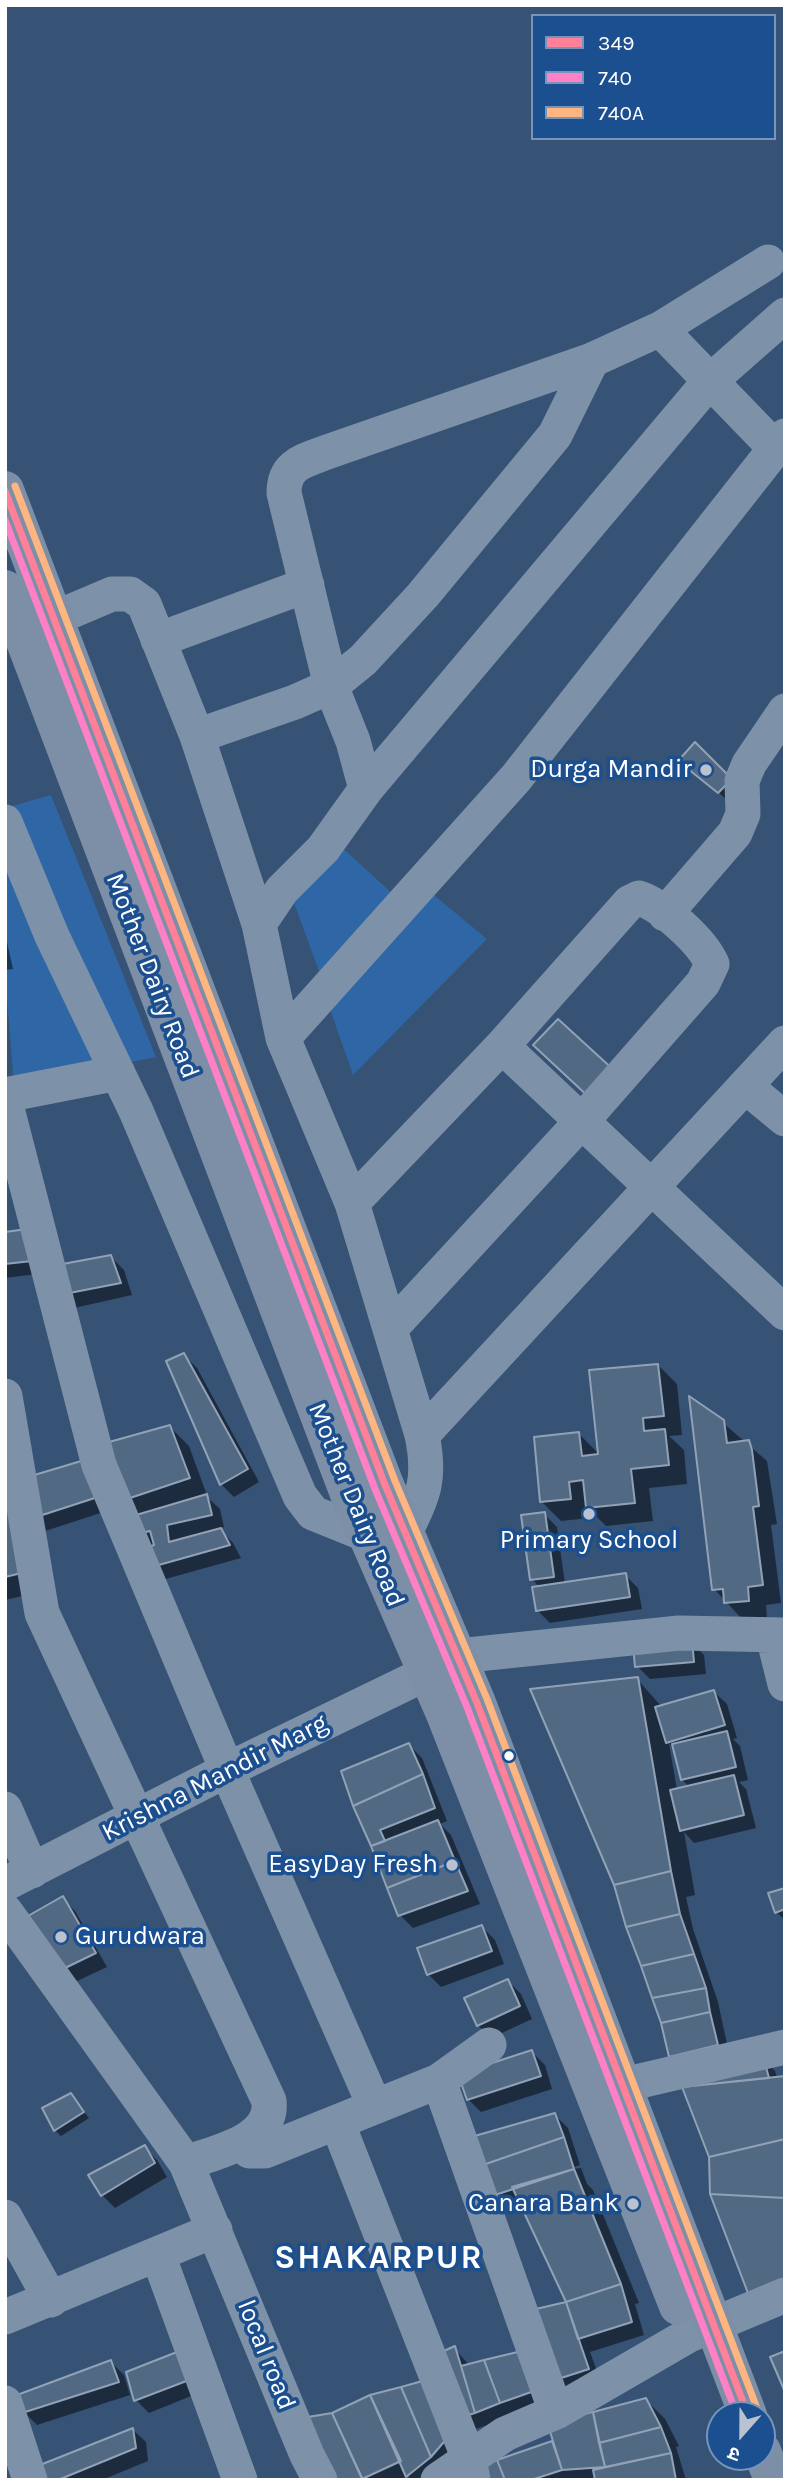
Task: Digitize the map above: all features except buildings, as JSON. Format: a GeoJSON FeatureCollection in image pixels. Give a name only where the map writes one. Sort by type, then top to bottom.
{"type":"FeatureCollection","features":[{"type":"Feature","properties":{"kind":"main road","name":"Mother Dairy Road"},"geometry":{"type":"LineString","coordinates":[[5,490],[367,1489],[365,1534],[445,1714],[702,2331],[740,2401]]}},
{"type":"Feature","properties":{"kind":"main road","name":"Mother Dairy Road"},"geometry":{"type":"LineString","coordinates":[[5,589],[367,1489],[404,1534],[458,1656],[622,2085],[702,2331],[717,2401]]}},
{"type":"Feature","properties":{"kind":"street"},"geometry":{"type":"LineString","coordinates":[[366,789],[353,741],[331,686],[284,493],[287,472],[295,464],[592,360],[660,329],[768,262]]}},
{"type":"Feature","properties":{"kind":"street"},"geometry":{"type":"LineString","coordinates":[[259,924],[282,890],[323,849],[366,789],[708,383],[785,315]]}},
{"type":"Feature","properties":{"kind":"street"},"geometry":{"type":"LineString","coordinates":[[283,1038],[516,778],[780,442],[708,383],[660,329]]}},
{"type":"Feature","properties":{"kind":"street"},"geometry":{"type":"LineString","coordinates":[[197,736],[295,702],[331,686],[363,660],[515,487],[555,435],[592,360]]}},
{"type":"Feature","properties":{"kind":"street"},"geometry":{"type":"LineString","coordinates":[[158,640],[307,585]]}},
{"type":"Feature","properties":{"kind":"street"},"geometry":{"type":"LineString","coordinates":[[5,639],[112,594],[130,594],[144,604],[197,736],[259,924],[283,1038],[352,1203],[422,1435],[428,1463],[426,1483],[404,1534]]}},
{"type":"Feature","properties":{"kind":"street"},"geometry":{"type":"LineString","coordinates":[[665,914],[735,833],[743,814],[742,781],[749,764],[785,711]]}},
{"type":"Feature","properties":{"kind":"street"},"geometry":{"type":"LineString","coordinates":[[5,822],[52,936],[118,1073],[300,1496],[313,1513],[365,1534]]}},
{"type":"Feature","properties":{"kind":"street"},"geometry":{"type":"LineString","coordinates":[[352,1203],[502,1046],[629,903],[639,898],[650,902],[705,949],[712,964],[704,983],[582,1121],[391,1328]]}},
{"type":"Feature","properties":{"kind":"street"},"geometry":{"type":"LineString","coordinates":[[422,1435],[785,1043]]}},
{"type":"Feature","properties":{"kind":"street"},"geometry":{"type":"LineString","coordinates":[[502,1046],[785,1313]]}},
{"type":"Feature","properties":{"kind":"street"},"geometry":{"type":"LineString","coordinates":[[5,1095],[118,1073]]}},
{"type":"Feature","properties":{"kind":"street"},"geometry":{"type":"LineString","coordinates":[[745,1086],[785,1119]]}},
{"type":"Feature","properties":{"kind":"street"},"geometry":{"type":"LineString","coordinates":[[5,1101],[100,1465],[227,1770],[375,2106]]}},
{"type":"Feature","properties":{"kind":"street"},"geometry":{"type":"LineString","coordinates":[[5,1396],[42,1613],[269,2101],[271,2114],[264,2126],[241,2143],[186,2163]]}},
{"type":"Feature","properties":{"kind":"street"},"geometry":{"type":"LineString","coordinates":[[458,1656],[679,1633],[779,1635],[785,1684]]}},
{"type":"Feature","properties":{"kind":"street","name":"Krishna Mandir Marg"},"geometry":{"type":"LineString","coordinates":[[19,1877],[227,1770],[425,1674]]}},
{"type":"Feature","properties":{"kind":"street"},"geometry":{"type":"LineString","coordinates":[[5,1809],[19,1877]]}},
{"type":"Feature","properties":{"kind":"street","name":"local road"},"geometry":{"type":"LineString","coordinates":[[5,1911],[186,2163],[307,2455],[320,2480]]}},
{"type":"Feature","properties":{"kind":"street"},"geometry":{"type":"LineString","coordinates":[[241,2143],[249,2151],[265,2151],[439,2081],[489,2045]]}},
{"type":"Feature","properties":{"kind":"street"},"geometry":{"type":"LineString","coordinates":[[622,2085],[785,2047]]}},
{"type":"Feature","properties":{"kind":"street"},"geometry":{"type":"LineString","coordinates":[[439,2081],[556,2412]]}},
{"type":"Feature","properties":{"kind":"street"},"geometry":{"type":"LineString","coordinates":[[337,2122],[471,2469]]}},
{"type":"Feature","properties":{"kind":"street"},"geometry":{"type":"LineString","coordinates":[[5,2217],[51,2300]]}},
{"type":"Feature","properties":{"kind":"street"},"geometry":{"type":"LineString","coordinates":[[5,2317],[215,2230]]}},
{"type":"Feature","properties":{"kind":"street"},"geometry":{"type":"LineString","coordinates":[[158,2255],[240,2480]]}},
{"type":"Feature","properties":{"kind":"street"},"geometry":{"type":"LineString","coordinates":[[438,2480],[471,2469],[505,2434],[556,2412],[702,2331],[785,2295]]}},
{"type":"Feature","properties":{"kind":"street"},"geometry":{"type":"LineString","coordinates":[[5,2403],[19,2464]]}},
{"type":"Feature","properties":{"kind":"shaded area"},"geometry":{"type":"Polygon","coordinates":[[[51,795],[156,1057],[14,1086],[5,974],[5,808],[51,795]]]}},
{"type":"Feature","properties":{"kind":"shaded area"},"geometry":{"type":"Polygon","coordinates":[[[335,841],[395,896],[323,982],[291,895],[335,841]]]}},
{"type":"Feature","properties":{"kind":"shaded area"},"geometry":{"type":"Polygon","coordinates":[[[428,890],[487,939],[353,1075],[326,998],[428,890]]]}},
{"type":"Feature","properties":{"kind":"transit line","name":"740A"},"geometry":{"type":"LineString","coordinates":[[15,486],[395,1481],[487,1699],[754,2401]]}},
{"type":"Feature","properties":{"kind":"transit line","name":"349"},"geometry":{"type":"LineString","coordinates":[[5,491],[385,1485],[477,1703],[743,2401]]}},
{"type":"Feature","properties":{"kind":"transit line","name":"740"},"geometry":{"type":"LineString","coordinates":[[5,520],[375,1489],[467,1707],[732,2401]]}},
{"type":"Feature","properties":{"kind":"place","name":"Durga Mandir"},"geometry":{"type":"Point","coordinates":[706,770]}},
{"type":"Feature","properties":{"kind":"place","name":"Primary School"},"geometry":{"type":"Point","coordinates":[589,1514]}},
{"type":"Feature","properties":{"kind":"place","name":"EasyDay Fresh"},"geometry":{"type":"Point","coordinates":[452,1865]}},
{"type":"Feature","properties":{"kind":"place","name":"Gurudwara"},"geometry":{"type":"Point","coordinates":[61,1937]}},
{"type":"Feature","properties":{"kind":"place","name":"Canara Bank"},"geometry":{"type":"Point","coordinates":[633,2204]}},
{"type":"Feature","properties":{"kind":"district","name":"SHAKARPUR"},"geometry":{"type":"Point","coordinates":[379,2259]}}]}
